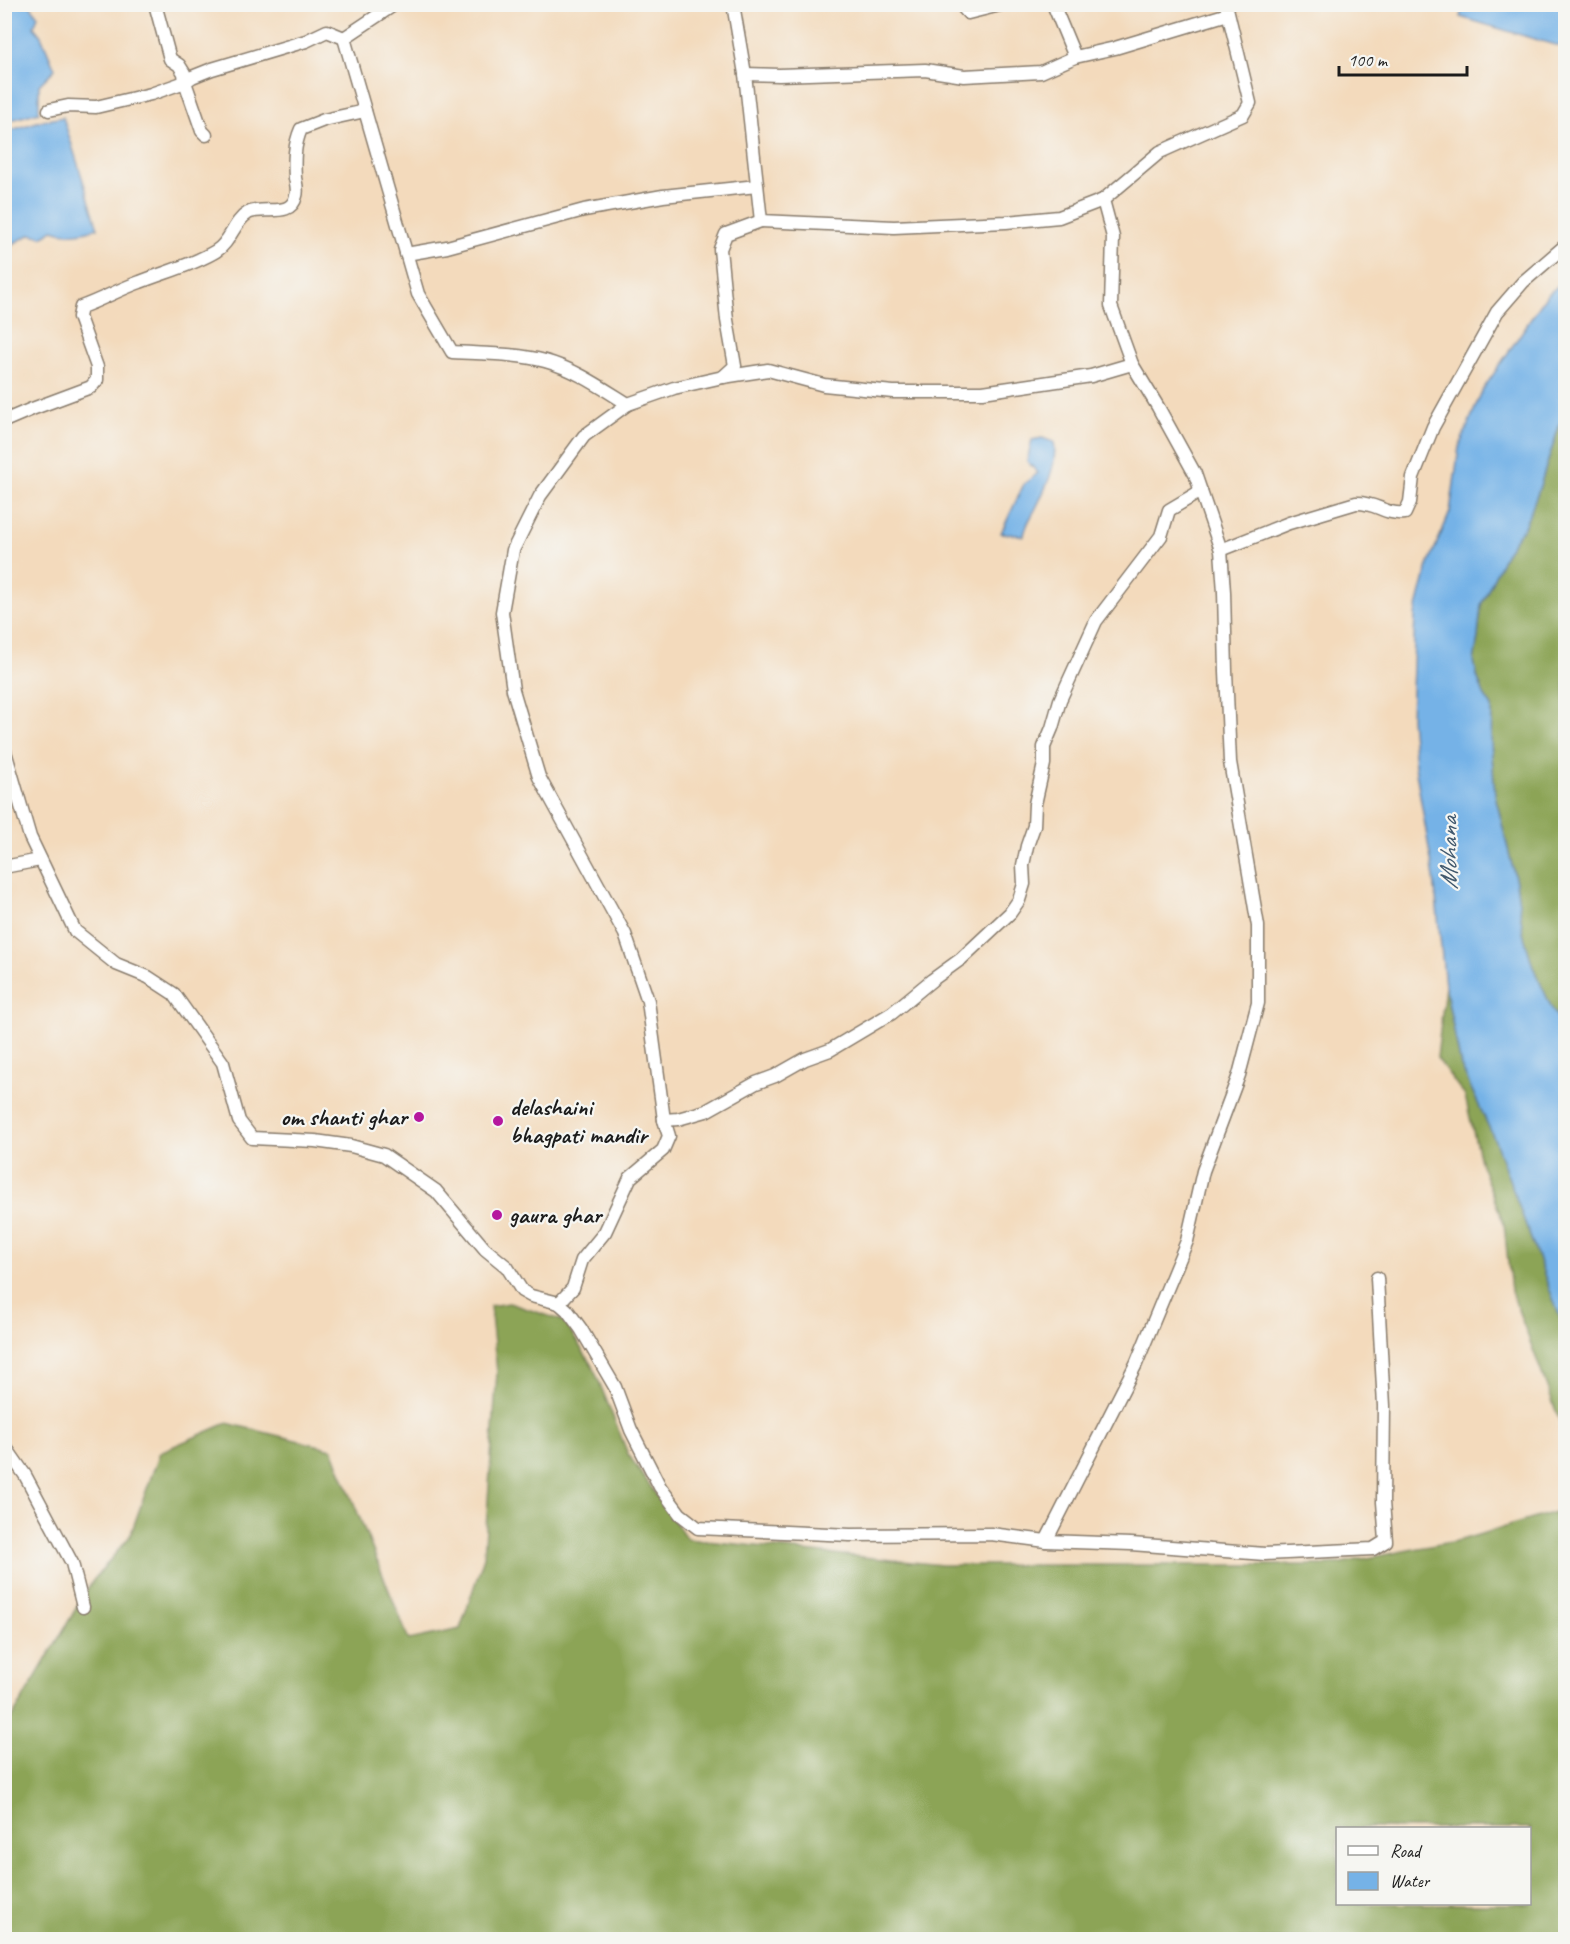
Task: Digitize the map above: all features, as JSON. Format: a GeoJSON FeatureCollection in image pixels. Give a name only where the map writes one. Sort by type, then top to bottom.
{"type":"FeatureCollection","features":[{"type":"Feature","properties":{"kind":"street"},"geometry":{"type":"LineString","coordinates":[[155,4],[170,59],[179,65],[184,73],[202,131],[206,135]]}},
{"type":"Feature","properties":{"kind":"street"},"geometry":{"type":"LineString","coordinates":[[344,38],[395,4]]}},
{"type":"Feature","properties":{"kind":"street"},"geometry":{"type":"LineString","coordinates":[[733,4],[745,74],[761,221]]}},
{"type":"Feature","properties":{"kind":"street"},"geometry":{"type":"LineString","coordinates":[[960,4],[968,13],[1004,4]]}},
{"type":"Feature","properties":{"kind":"street"},"geometry":{"type":"LineString","coordinates":[[1053,4],[1075,57]]}},
{"type":"Feature","properties":{"kind":"street"},"geometry":{"type":"LineString","coordinates":[[723,377],[735,366],[727,320],[720,249],[726,234],[761,221],[894,227],[1059,217],[1104,200],[1160,152],[1243,115],[1250,103],[1227,9],[1116,48],[1075,57],[1041,72],[964,76],[925,70],[745,74]]}},
{"type":"Feature","properties":{"kind":"street"},"geometry":{"type":"LineString","coordinates":[[49,110],[68,106],[96,107],[152,94],[212,69],[306,40],[327,31],[344,38]]}},
{"type":"Feature","properties":{"kind":"street"},"geometry":{"type":"LineString","coordinates":[[344,38],[418,294],[452,352],[505,354],[546,361],[590,380],[628,404]]}},
{"type":"Feature","properties":{"kind":"street"},"geometry":{"type":"LineString","coordinates":[[4,421],[91,387],[97,380],[97,368],[79,317],[81,307],[220,249],[239,220],[250,212],[280,211],[291,205],[296,196],[295,150],[301,129],[324,120],[365,111]]}},
{"type":"Feature","properties":{"kind":"street"},"geometry":{"type":"LineString","coordinates":[[406,254],[447,247],[584,210],[663,196],[757,186]]}},
{"type":"Feature","properties":{"kind":"street"},"geometry":{"type":"LineString","coordinates":[[1046,1541],[1136,1365],[1187,1241],[1203,1171],[1239,1075],[1258,1003],[1258,926],[1230,762],[1221,550],[1195,474],[1132,364],[1111,306],[1113,237],[1104,200]]}},
{"type":"Feature","properties":{"kind":"street"},"geometry":{"type":"LineString","coordinates":[[1221,550],[1289,523],[1356,503],[1367,503],[1393,514],[1405,513],[1410,502],[1413,477],[1433,427],[1497,312],[1523,282],[1566,245]]}},
{"type":"Feature","properties":{"kind":"street"},"geometry":{"type":"LineString","coordinates":[[559,1303],[573,1288],[582,1260],[605,1232],[630,1178],[663,1150],[669,1136],[664,1120],[648,1001],[625,934],[539,777],[513,690],[502,612],[513,550],[540,495],[584,436],[628,404],[674,388],[723,377],[768,369],[824,385],[893,392],[983,392],[1091,376],[1132,364]]}},
{"type":"Feature","properties":{"kind":"street"},"geometry":{"type":"LineString","coordinates":[[664,1120],[678,1119],[706,1111],[804,1059],[830,1050],[892,1013],[961,959],[1010,913],[1019,900],[1024,884],[1023,865],[1034,826],[1035,804],[1044,764],[1044,747],[1060,700],[1096,621],[1161,536],[1169,510],[1201,490]]}},
{"type":"Feature","properties":{"kind":"street"},"geometry":{"type":"LineString","coordinates":[[4,748],[30,837],[75,931],[116,964],[148,977],[174,994],[223,1063],[239,1121],[252,1138],[315,1141],[351,1146],[384,1155],[436,1191],[485,1249],[507,1267],[522,1291],[531,1296],[559,1303],[567,1310],[581,1329],[615,1387],[631,1430],[660,1487],[680,1514],[698,1528],[850,1535],[991,1534],[1046,1541],[1265,1554],[1373,1549],[1386,1541],[1383,1502],[1384,1406],[1377,1278]]}},
{"type":"Feature","properties":{"kind":"street"},"geometry":{"type":"LineString","coordinates":[[4,867],[40,860]]}},
{"type":"Feature","properties":{"kind":"street"},"geometry":{"type":"LineString","coordinates":[[4,1445],[25,1475],[72,1563],[83,1607]]}},
{"type":"Feature","properties":{"kind":"green space"},"geometry":{"type":"Polygon","coordinates":[[[1565,384],[1565,1029],[1553,1011],[1533,967],[1523,933],[1516,882],[1495,795],[1491,743],[1492,707],[1484,695],[1474,661],[1481,605],[1505,554],[1525,525],[1538,492],[1563,414],[1565,384]]]}},
{"type":"Feature","properties":{"kind":"green space"},"geometry":{"type":"Polygon","coordinates":[[[1445,986],[1461,1066],[1494,1138],[1565,1331],[1565,1435],[1511,1291],[1504,1224],[1481,1165],[1465,1096],[1437,1058],[1445,986]]]}},
{"type":"Feature","properties":{"kind":"green space"},"geometry":{"type":"Polygon","coordinates":[[[509,1303],[564,1321],[594,1369],[628,1454],[687,1539],[942,1565],[1331,1565],[1461,1540],[1565,1509],[1565,1939],[5,1940],[5,1724],[11,1719],[91,1583],[130,1536],[160,1452],[227,1423],[332,1449],[409,1640],[460,1629],[484,1557],[497,1372],[490,1306],[509,1303]]]}},
{"type":"Feature","properties":{"kind":"water"},"geometry":{"type":"Polygon","coordinates":[[[5,4],[30,5],[38,16],[34,27],[41,36],[55,69],[39,85],[39,112],[5,122],[5,4]]]}},
{"type":"Feature","properties":{"kind":"water"},"geometry":{"type":"Polygon","coordinates":[[[1463,5],[1565,5],[1565,48],[1460,17],[1463,5]]]}},
{"type":"Feature","properties":{"kind":"water"},"geometry":{"type":"Polygon","coordinates":[[[63,117],[98,228],[76,233],[53,230],[42,237],[31,234],[5,248],[5,132],[63,117]]]}},
{"type":"Feature","properties":{"kind":"water","name":"Mohana"},"geometry":{"type":"Polygon","coordinates":[[[1565,280],[1566,384],[1563,414],[1525,525],[1505,554],[1481,605],[1474,661],[1484,695],[1492,707],[1491,743],[1495,795],[1516,882],[1523,933],[1533,967],[1553,1011],[1565,1029],[1565,1331],[1494,1138],[1461,1066],[1445,986],[1434,878],[1415,766],[1411,718],[1415,615],[1428,565],[1450,512],[1459,447],[1482,391],[1547,295],[1565,280]]]}},
{"type":"Feature","properties":{"kind":"water"},"geometry":{"type":"Polygon","coordinates":[[[1042,438],[1054,442],[1055,450],[1052,468],[1039,502],[1024,536],[1001,533],[1024,484],[1038,473],[1027,461],[1032,440],[1042,438]]]}},
{"type":"Feature","properties":{"kind":"place","name":"om shanti ghar"},"geometry":{"type":"Point","coordinates":[419,1117]}},
{"type":"Feature","properties":{"kind":"place","name":"delashaini bhagpati mandir"},"geometry":{"type":"Point","coordinates":[498,1121]}},
{"type":"Feature","properties":{"kind":"place","name":"gaura ghar"},"geometry":{"type":"Point","coordinates":[497,1215]}}]}
